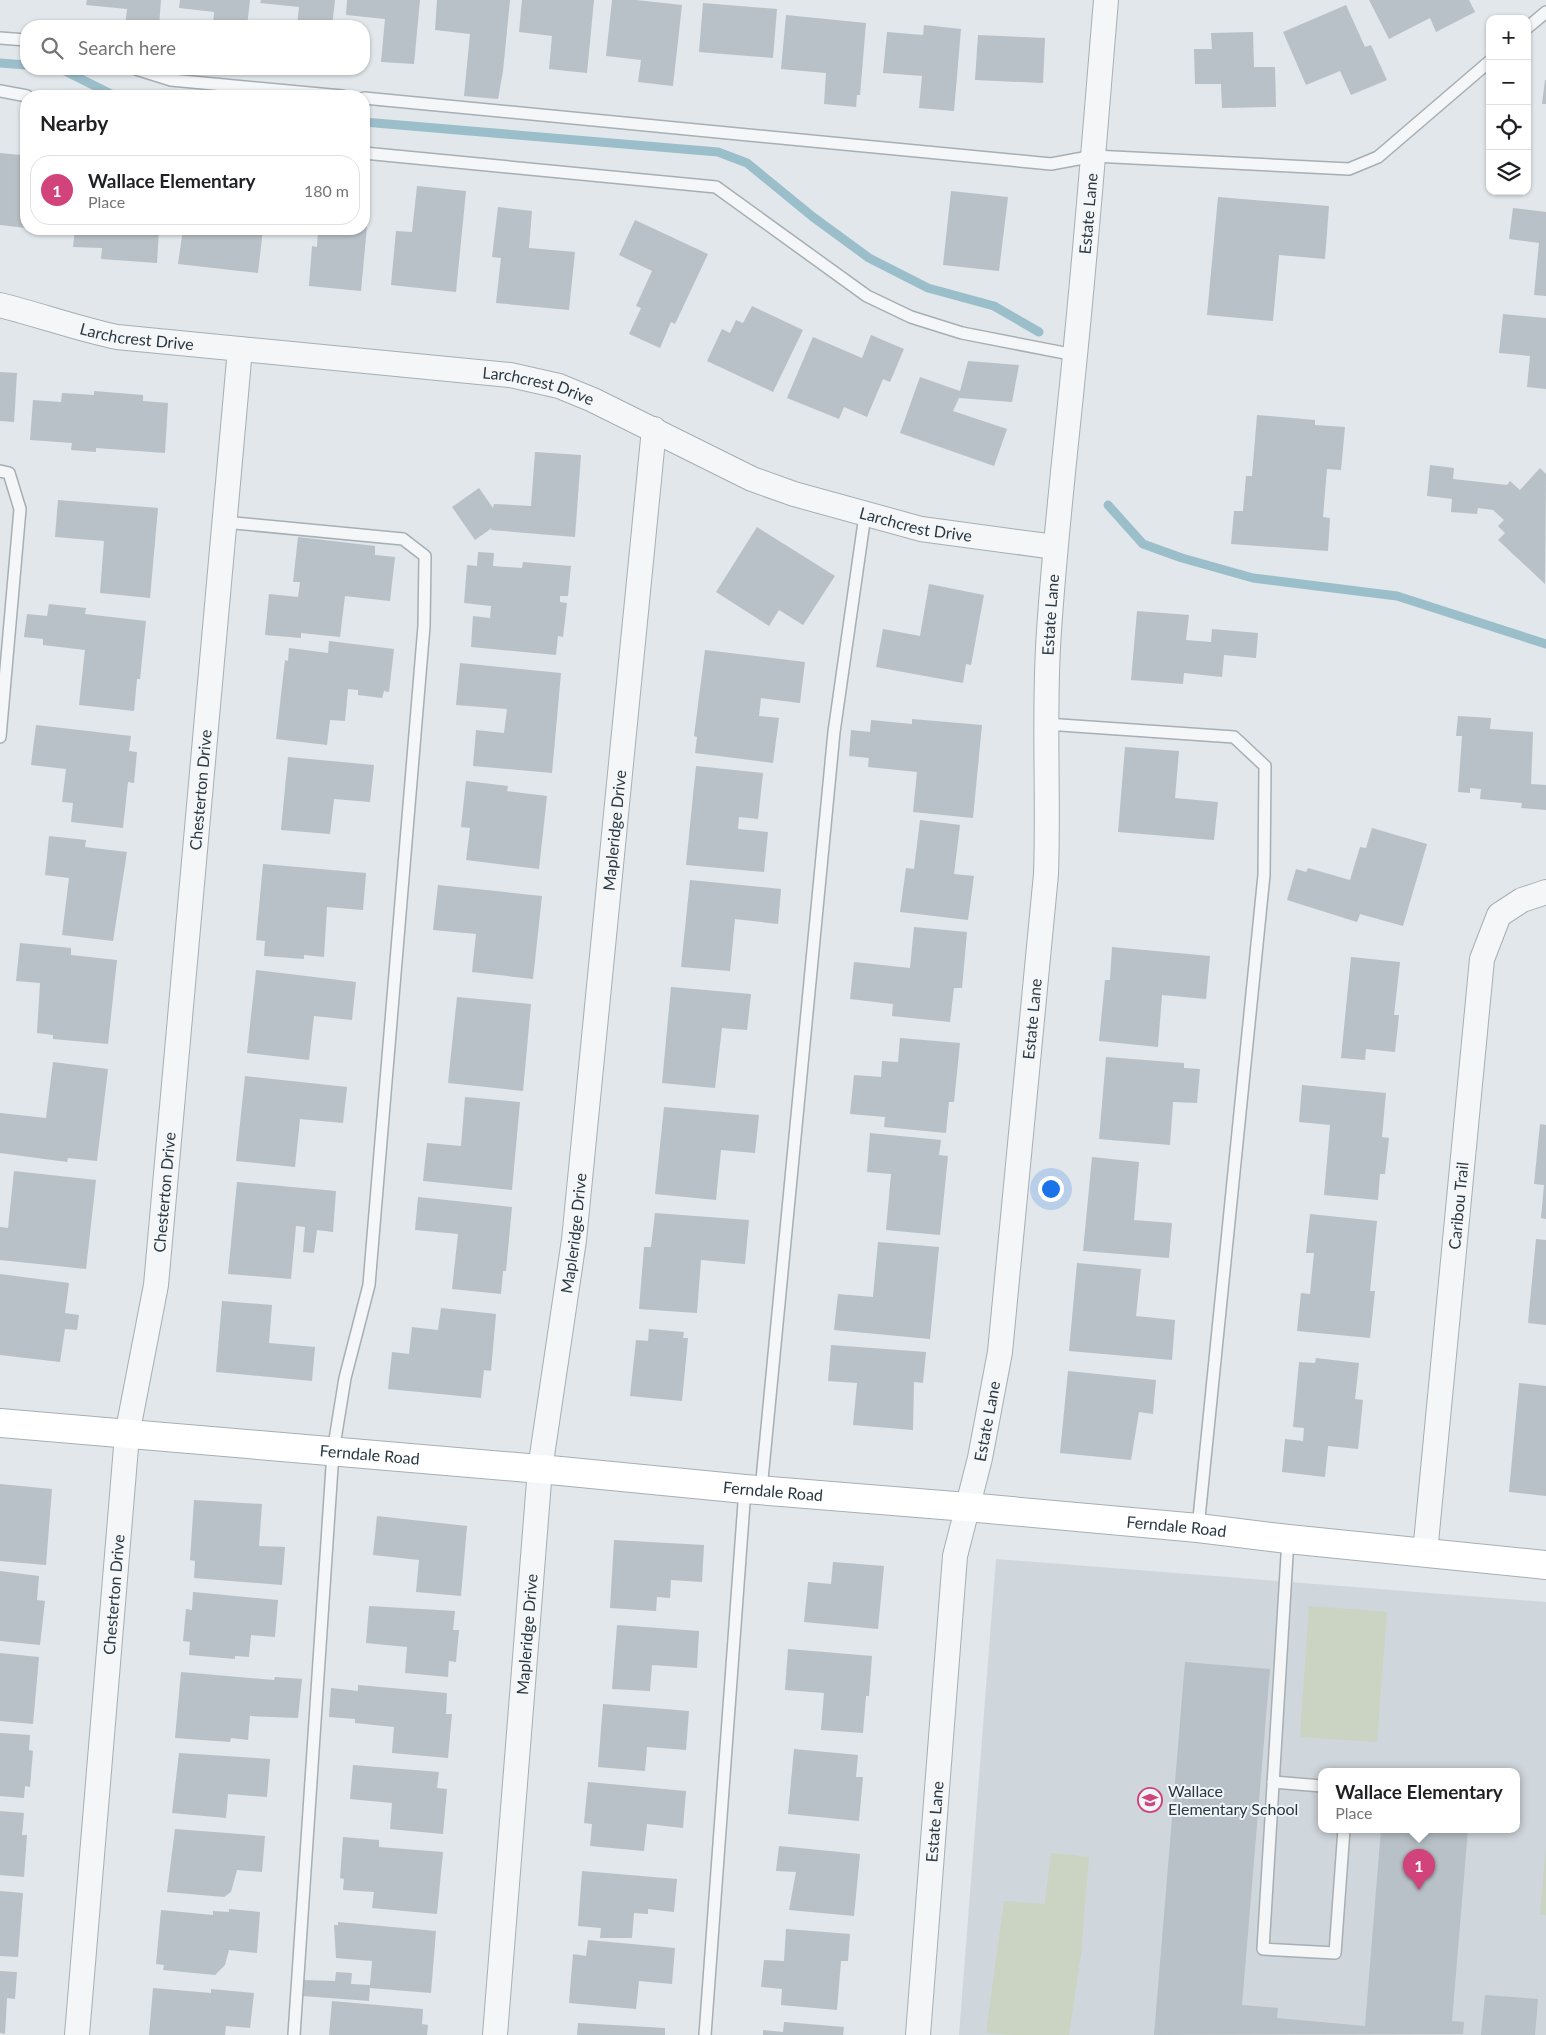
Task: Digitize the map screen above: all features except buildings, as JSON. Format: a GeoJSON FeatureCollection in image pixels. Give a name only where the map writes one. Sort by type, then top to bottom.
{"type":"FeatureCollection","features":[{"type":"Feature","properties":{"kind":"street","name":"Estate Lane"},"geometry":{"type":"LineString","coordinates":[[918,2035],[955,1556],[980,1458],[1000,1352],[1046,874],[1048,634],[1094,156],[1106,0]]}},
{"type":"Feature","properties":{"kind":"street","name":"Larchcrest Drive"},"geometry":{"type":"LineString","coordinates":[[0,306],[40,315],[83,330],[117,338],[510,375],[559,386],[593,400],[752,479],[794,494],[921,529],[1055,547]]}},
{"type":"Feature","properties":{"kind":"street","name":"Chesterton Drive"},"geometry":{"type":"LineString","coordinates":[[76,2035],[127,1434],[156,1285],[240,349]]}},
{"type":"Feature","properties":{"kind":"street","name":"Mapleridge Drive"},"geometry":{"type":"LineString","coordinates":[[495,2035],[540,1469],[574,1240],[654,430]]}},
{"type":"Feature","properties":{"kind":"street","name":"Caribou Trail"},"geometry":{"type":"LineString","coordinates":[[1425,1553],[1482,959],[1499,915],[1522,900],[1546,892]]}},
{"type":"Feature","properties":{"kind":"street","name":"Ferndale Road"},"geometry":{"type":"LineString","coordinates":[[0,1423],[1198,1528],[1546,1565]]}},
{"type":"Feature","properties":{"kind":"lane"},"geometry":{"type":"LineString","coordinates":[[1531,25],[1546,12]]}},
{"type":"Feature","properties":{"kind":"lane"},"geometry":{"type":"LineString","coordinates":[[0,38],[20,40]]}},
{"type":"Feature","properties":{"kind":"lane"},"geometry":{"type":"LineString","coordinates":[[370,99],[1051,164],[1094,156],[1349,169],[1378,157],[1486,64]]}},
{"type":"Feature","properties":{"kind":"lane"},"geometry":{"type":"LineString","coordinates":[[155,75],[171,80],[278,90]]}},
{"type":"Feature","properties":{"kind":"lane"},"geometry":{"type":"LineString","coordinates":[[0,91],[20,95]]}},
{"type":"Feature","properties":{"kind":"lane"},"geometry":{"type":"LineString","coordinates":[[370,154],[716,187],[867,296],[911,317],[962,332],[1075,356]]}},
{"type":"Feature","properties":{"kind":"lane"},"geometry":{"type":"LineString","coordinates":[[0,472],[9,473],[20,509],[0,737]]}},
{"type":"Feature","properties":{"kind":"lane"},"geometry":{"type":"LineString","coordinates":[[705,2035],[753,1490],[834,732],[865,514]]}},
{"type":"Feature","properties":{"kind":"lane"},"geometry":{"type":"LineString","coordinates":[[224,522],[402,539],[425,556],[424,626],[370,1285],[345,1378],[333,1452],[294,2035]]}},
{"type":"Feature","properties":{"kind":"lane"},"geometry":{"type":"LineString","coordinates":[[1046,724],[1234,737],[1264,766],[1264,875],[1198,1528]]}},
{"type":"Feature","properties":{"kind":"lane"},"geometry":{"type":"LineString","coordinates":[[1288,1539],[1263,1949],[1335,1953],[1344,1833]]}},
{"type":"Feature","properties":{"kind":"lane"},"geometry":{"type":"LineString","coordinates":[[1273,1782],[1318,1786]]}},
{"type":"Feature","properties":{"kind":"shaded area","name":"Wallace Elementary School"},"geometry":{"type":"Polygon","coordinates":[[[996,1559],[1546,1602],[1546,2035],[959,2035],[996,1559]]]}},
{"type":"Feature","properties":{"kind":"green space"},"geometry":{"type":"Polygon","coordinates":[[[1309,1606],[1387,1612],[1377,1742],[1300,1737],[1309,1606]]]}},
{"type":"Feature","properties":{"kind":"green space"},"geometry":{"type":"Polygon","coordinates":[[[1546,1847],[1546,1915],[1540,1915],[1546,1847]]]}},
{"type":"Feature","properties":{"kind":"green space"},"geometry":{"type":"Polygon","coordinates":[[[1051,1853],[1089,1857],[1081,1953],[1069,2035],[986,2033],[1004,1901],[1045,1904],[1051,1853]]]}},
{"type":"Feature","properties":{"kind":"waterway"},"geometry":{"type":"LineString","coordinates":[[0,63],[20,65]]}},
{"type":"Feature","properties":{"kind":"waterway"},"geometry":{"type":"LineString","coordinates":[[73,75],[103,90]]}},
{"type":"Feature","properties":{"kind":"waterway"},"geometry":{"type":"LineString","coordinates":[[370,123],[718,152],[747,163],[813,217],[869,258],[928,288],[994,306],[1039,332]]}},
{"type":"Feature","properties":{"kind":"waterway"},"geometry":{"type":"LineString","coordinates":[[1108,505],[1143,544],[1182,558],[1253,578],[1397,596],[1546,644]]}},
{"type":"Feature","properties":{"kind":"place","name":"Wallace Elementary School"},"geometry":{"type":"Point","coordinates":[1150,1800]}},
{"type":"Feature","properties":{"kind":"place","name":"Wallace Elementary"},"geometry":{"type":"Point","coordinates":[1419,1890]}}]}
